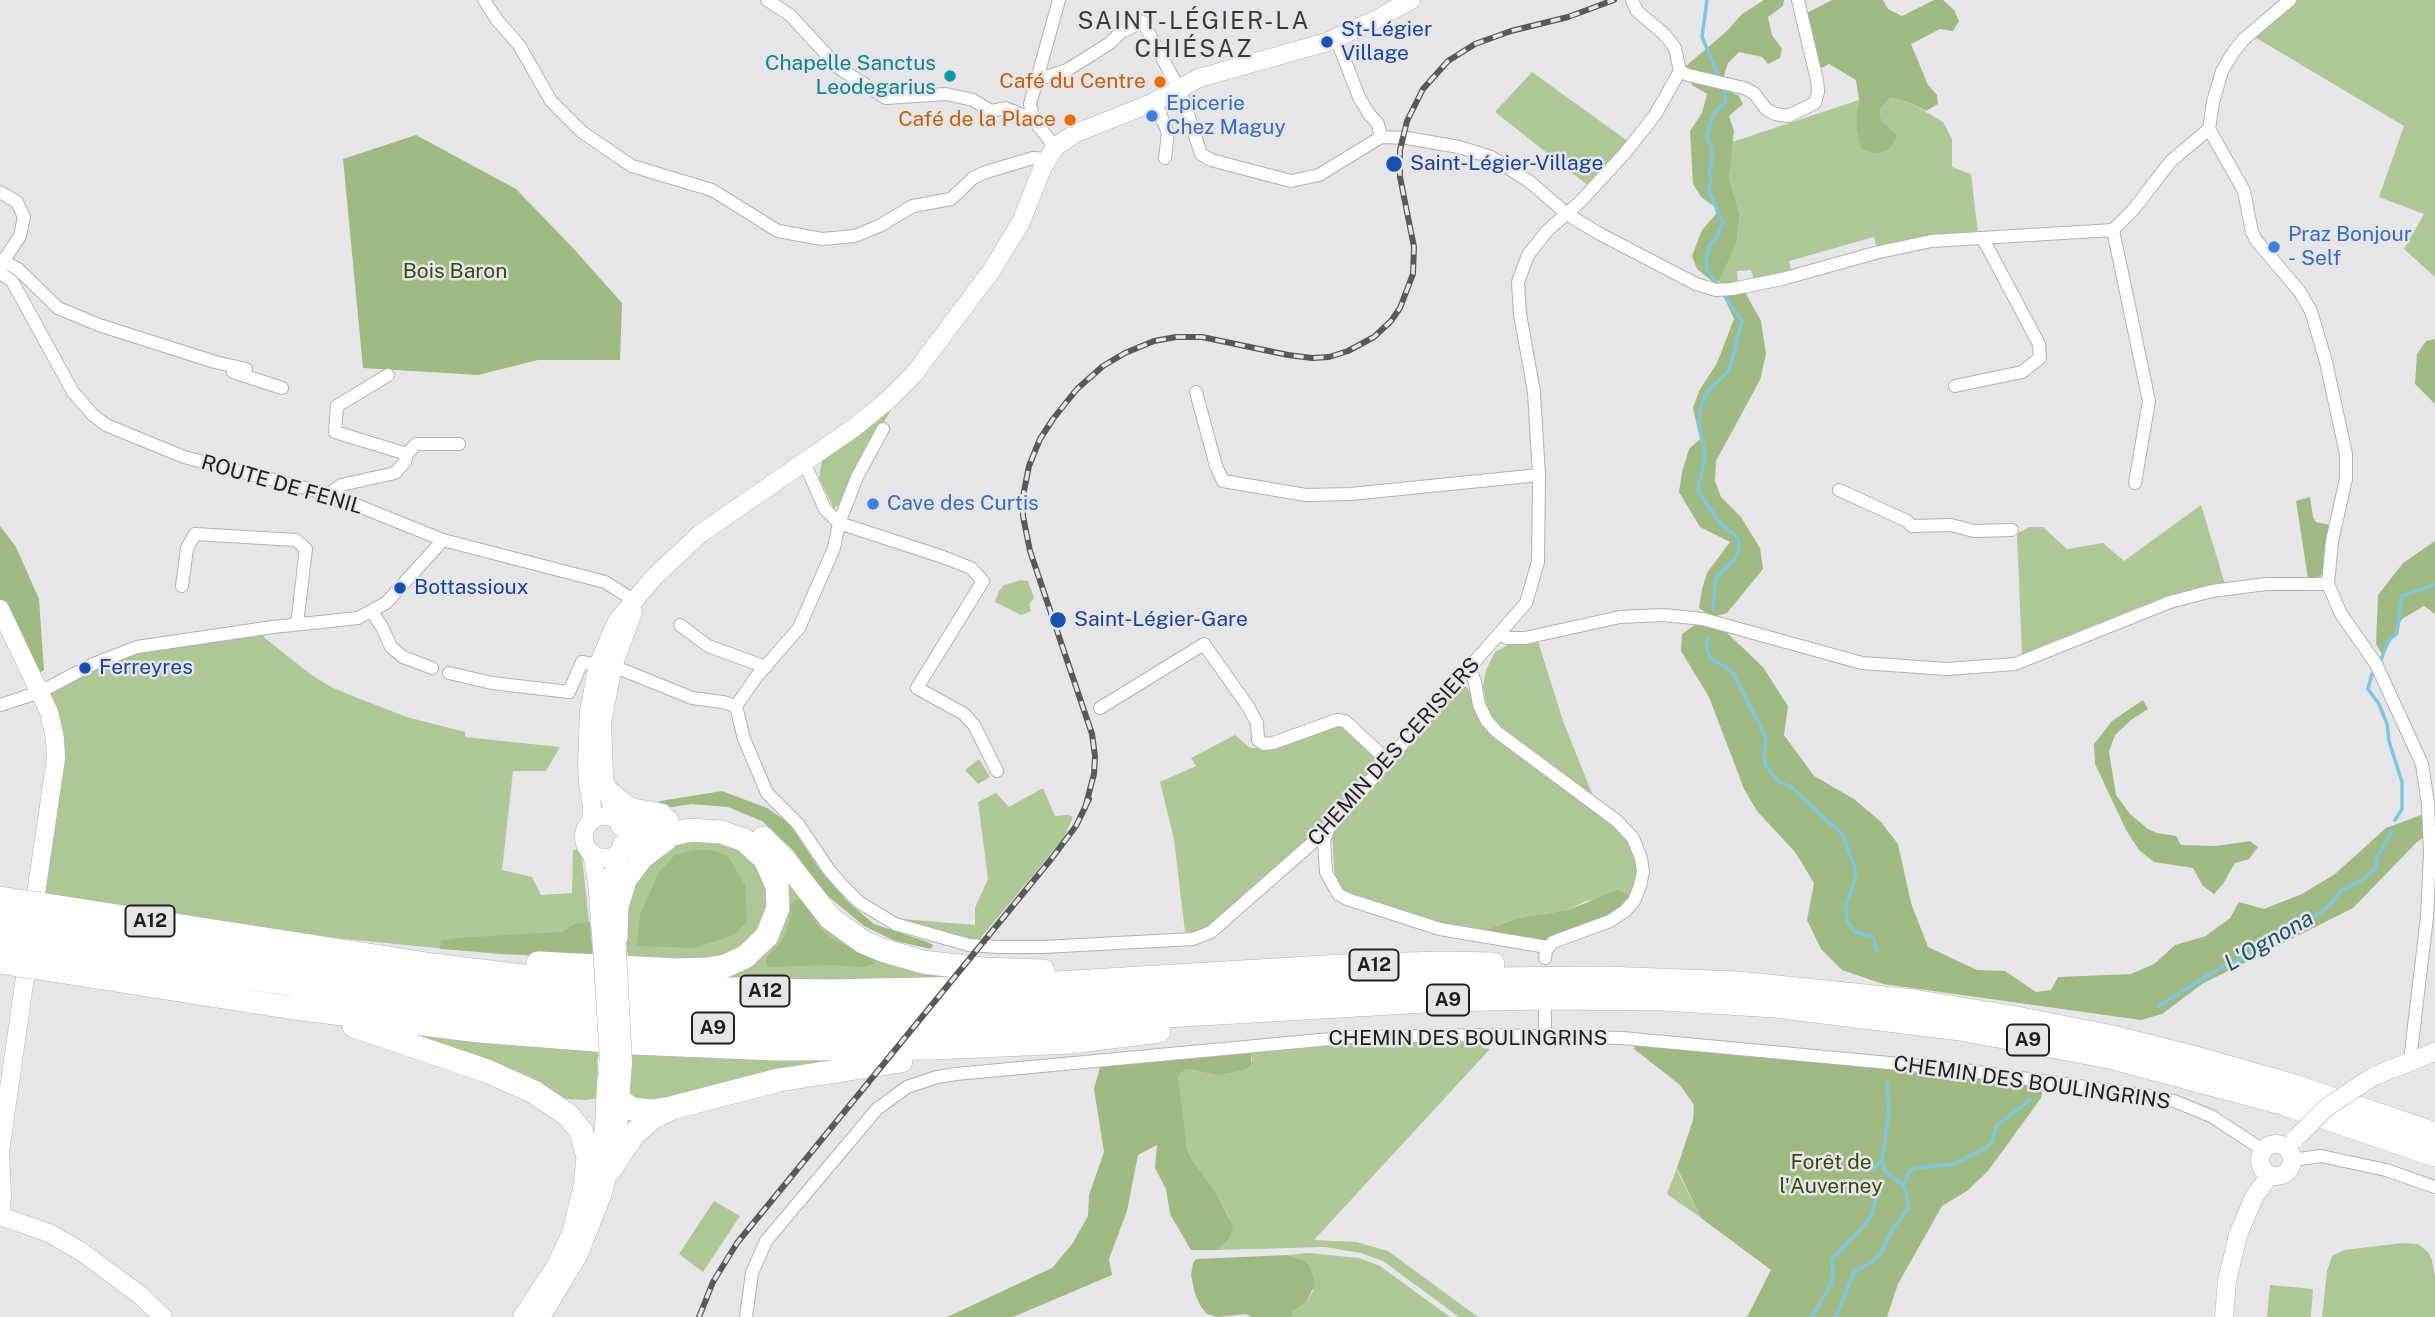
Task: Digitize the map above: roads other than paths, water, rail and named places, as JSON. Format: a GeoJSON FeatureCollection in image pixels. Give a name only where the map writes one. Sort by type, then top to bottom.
{"type":"FeatureCollection","features":[{"type":"Feature","properties":{"kind":"highway"},"geometry":{"type":"LineString","coordinates":[[342,951],[677,970],[708,969],[732,963],[757,948],[774,923],[778,901],[773,872],[760,853],[736,836],[633,810],[607,791]]}},
{"type":"Feature","properties":{"kind":"highway"},"geometry":{"type":"LineString","coordinates":[[620,836],[722,820],[748,828],[774,848],[830,918],[863,942],[901,957],[983,969],[1190,974]]}},
{"type":"Feature","properties":{"kind":"highway"},"geometry":{"type":"LineString","coordinates":[[612,945],[619,893],[628,874],[650,850],[685,825]]}},
{"type":"Feature","properties":{"kind":"highway","name":"A12"},"geometry":{"type":"LineString","coordinates":[[0,898],[24,938],[342,951],[530,977],[680,988],[777,991],[973,988],[1190,974],[1441,963],[1663,970],[1738,983]]}},
{"type":"Feature","properties":{"kind":"highway","name":"A9"},"geometry":{"type":"LineString","coordinates":[[0,920],[24,938],[430,1005],[578,1020],[727,1029],[876,1030],[1011,1026],[1394,1002],[1541,998],[1663,999],[1810,1009],[1949,1027],[2065,1048],[2185,1076],[2345,1123],[2435,1155]]}},
{"type":"Feature","properties":{"kind":"highway"},"geometry":{"type":"LineString","coordinates":[[24,938],[287,1007],[389,1037],[464,1062],[521,1086],[564,1111],[581,1131],[587,1157],[585,1187],[575,1228]]}},
{"type":"Feature","properties":{"kind":"highway","name":"A9"},"geometry":{"type":"LineString","coordinates":[[24,938],[432,986],[579,1000],[704,1008],[953,1008],[1504,978],[1605,978],[1738,983],[1913,1001],[2101,1035],[2291,1085],[2435,1134]]}},
{"type":"Feature","properties":{"kind":"highway"},"geometry":{"type":"LineString","coordinates":[[616,1061],[613,1093],[621,1103],[638,1110],[657,1111],[734,1090],[829,1071],[976,1050],[1071,1042],[1394,1002]]}},
{"type":"Feature","properties":{"kind":"highway"},"geometry":{"type":"LineString","coordinates":[[287,1007],[503,1033],[688,1046],[863,1049],[1071,1042]]}},
{"type":"Feature","properties":{"kind":"highway"},"geometry":{"type":"LineString","coordinates":[[610,1170],[638,1129],[671,1108]]}},
{"type":"Feature","properties":{"kind":"main road"},"geometry":{"type":"LineString","coordinates":[[612,945],[592,854],[583,839],[593,806],[588,784],[586,734],[605,665],[633,612],[635,601],[655,576],[700,534],[870,415],[905,384],[927,359],[1006,248],[1021,222],[1051,153],[1082,131],[1155,101],[1203,76],[1336,38],[1411,0]]}},
{"type":"Feature","properties":{"kind":"main road"},"geometry":{"type":"LineString","coordinates":[[0,609],[49,712],[56,758],[0,1153],[0,1216],[49,1233],[82,1252],[121,1280],[163,1317]]}},
{"type":"Feature","properties":{"kind":"main road"},"geometry":{"type":"LineString","coordinates":[[522,1317],[555,1267],[575,1228],[591,1186],[600,1152],[616,1061],[610,902],[620,836],[604,777],[601,736],[605,665]]}},
{"type":"Feature","properties":{"kind":"main road"},"geometry":{"type":"LineString","coordinates":[[590,821],[603,816],[620,836]]}},
{"type":"Feature","properties":{"kind":"main road"},"geometry":{"type":"LineString","coordinates":[[592,854],[607,859],[620,836]]}},
{"type":"Feature","properties":{"kind":"main road"},"geometry":{"type":"LineString","coordinates":[[2292,1149],[2275,1144],[2263,1150],[2260,1161],[2265,1172],[2270,1175],[2283,1175],[2290,1169],[2292,1149],[2327,1107],[2374,1076],[2435,1052]]}},
{"type":"Feature","properties":{"kind":"main road"},"geometry":{"type":"LineString","coordinates":[[541,1317],[579,1254],[596,1213],[610,1170],[621,1103]]}},
{"type":"Feature","properties":{"kind":"main road"},"geometry":{"type":"LineString","coordinates":[[2224,1317],[2227,1280],[2238,1235],[2254,1197],[2270,1175]]}},
{"type":"Feature","properties":{"kind":"street"},"geometry":{"type":"LineString","coordinates":[[484,0],[519,45],[551,101],[582,132],[638,168],[712,190],[778,231],[822,239],[855,236],[885,223],[913,206],[951,200],[973,178],[1051,153],[1033,119],[1030,104],[1059,0]]}},
{"type":"Feature","properties":{"kind":"street"},"geometry":{"type":"LineString","coordinates":[[767,0],[790,15],[839,68],[886,98],[946,94],[973,100],[991,111],[1005,108],[1033,119]]}},
{"type":"Feature","properties":{"kind":"street"},"geometry":{"type":"LineString","coordinates":[[1632,0],[1637,11],[1664,33],[1675,48],[1679,71],[1744,88],[1754,93],[1766,109],[1788,116],[1815,103],[1818,92],[1798,0]]}},
{"type":"Feature","properties":{"kind":"street"},"geometry":{"type":"LineString","coordinates":[[2290,0],[2253,30],[2234,51],[2222,71],[2209,129],[2244,191],[2256,240],[2300,292],[2311,311],[2340,420],[2346,467],[2346,479],[2332,541],[2328,584],[2341,614],[2376,664],[2417,750],[2424,777],[2430,853],[2427,917],[2410,1060]]}},
{"type":"Feature","properties":{"kind":"street"},"geometry":{"type":"LineString","coordinates":[[1037,80],[1067,70],[1110,43],[1121,32],[1143,22],[1178,89],[1201,155],[1211,160],[1291,181],[1319,175],[1381,138],[1391,136],[1459,147],[1491,157],[1530,181],[1567,214],[1612,240],[1710,289],[1732,289],[1782,279],[1875,253],[1931,241],[2113,230],[2133,210],[2171,161],[2209,129]]}},
{"type":"Feature","properties":{"kind":"street"},"geometry":{"type":"LineString","coordinates":[[1336,38],[1359,97],[1381,130],[1381,138]]}},
{"type":"Feature","properties":{"kind":"street","name":"CHEMIN DES CERISIERS"},"geometry":{"type":"LineString","coordinates":[[736,706],[743,735],[764,789],[798,824],[842,885],[859,901],[895,923],[969,945],[1043,947],[1193,939],[1211,932],[1328,829],[1527,603],[1538,562],[1539,475],[1534,392],[1520,314],[1518,282],[1528,255],[1547,231],[1567,214],[1625,153],[1655,115],[1679,71]]}},
{"type":"Feature","properties":{"kind":"street"},"geometry":{"type":"LineString","coordinates":[[1155,101],[1168,133],[1165,158]]}},
{"type":"Feature","properties":{"kind":"street"},"geometry":{"type":"LineString","coordinates":[[0,191],[17,202],[24,217],[20,236],[1,267],[18,269],[58,308],[99,325],[215,362],[246,369]]}},
{"type":"Feature","properties":{"kind":"street"},"geometry":{"type":"LineString","coordinates":[[2113,230],[2149,401],[2135,483]]}},
{"type":"Feature","properties":{"kind":"street"},"geometry":{"type":"LineString","coordinates":[[1955,386],[2022,372],[2040,358],[2039,344],[1983,239]]}},
{"type":"Feature","properties":{"kind":"street","name":"ROUTE DE FENIL"},"geometry":{"type":"LineString","coordinates":[[1,267],[12,281],[73,392],[93,415],[106,425],[184,457],[329,494],[474,550],[605,582],[635,601]]}},
{"type":"Feature","properties":{"kind":"street"},"geometry":{"type":"LineString","coordinates":[[215,362],[224,368],[282,388]]}},
{"type":"Feature","properties":{"kind":"street"},"geometry":{"type":"LineString","coordinates":[[388,375],[337,406],[335,432],[407,454]]}},
{"type":"Feature","properties":{"kind":"street"},"geometry":{"type":"LineString","coordinates":[[1196,392],[1213,456],[1223,481],[1306,495],[1363,493],[1539,475]]}},
{"type":"Feature","properties":{"kind":"street"},"geometry":{"type":"LineString","coordinates":[[449,673],[492,683],[569,692],[583,662],[605,665],[692,698],[736,706],[799,628],[834,548],[839,523],[857,477],[883,429]]}},
{"type":"Feature","properties":{"kind":"street"},"geometry":{"type":"LineString","coordinates":[[329,494],[341,485],[395,473],[416,444],[458,444]]}},
{"type":"Feature","properties":{"kind":"street"},"geometry":{"type":"LineString","coordinates":[[804,462],[825,509],[839,523],[971,568],[983,581],[917,688],[964,714],[974,725],[997,771]]}},
{"type":"Feature","properties":{"kind":"street"},"geometry":{"type":"LineString","coordinates":[[1839,490],[1907,521],[1912,526],[1951,525],[1973,531],[2012,530]]}},
{"type":"Feature","properties":{"kind":"street"},"geometry":{"type":"LineString","coordinates":[[182,586],[187,548],[195,534],[296,540],[306,549],[297,624]]}},
{"type":"Feature","properties":{"kind":"street"},"geometry":{"type":"LineString","coordinates":[[0,705],[40,692],[107,657],[136,647],[358,618],[386,603],[443,540]]}},
{"type":"Feature","properties":{"kind":"street"},"geometry":{"type":"LineString","coordinates":[[1500,635],[1507,638],[1525,638],[1620,617],[1662,615],[1703,619],[1862,663],[1948,669],[2015,664],[2170,602],[2212,591],[2266,584],[2328,584]]}},
{"type":"Feature","properties":{"kind":"street"},"geometry":{"type":"LineString","coordinates":[[372,612],[391,647],[403,657],[432,668]]}},
{"type":"Feature","properties":{"kind":"street"},"geometry":{"type":"LineString","coordinates":[[680,625],[708,646],[765,667]]}},
{"type":"Feature","properties":{"kind":"street"},"geometry":{"type":"LineString","coordinates":[[1100,708],[1204,644],[1249,708],[1256,723],[1258,740],[1264,744],[1337,720],[1345,722],[1389,762]]}},
{"type":"Feature","properties":{"kind":"street"},"geometry":{"type":"LineString","coordinates":[[1328,829],[1324,841],[1326,872],[1338,894],[1440,929],[1546,952],[1560,938],[1610,921],[1634,901],[1640,886],[1642,858],[1633,838],[1617,821],[1492,727],[1479,705],[1470,669]]}},
{"type":"Feature","properties":{"kind":"street"},"geometry":{"type":"LineString","coordinates":[[1545,1012],[1545,1036]]}},
{"type":"Feature","properties":{"kind":"street","name":"CHEMIN DES BOULINGRINS"},"geometry":{"type":"LineString","coordinates":[[746,1317],[752,1273],[766,1241],[877,1109],[895,1094],[922,1081],[956,1074],[1328,1039],[1399,1035],[1622,1038],[1926,1066],[2150,1096],[2174,1101],[2211,1116],[2263,1150]]}},
{"type":"Feature","properties":{"kind":"street"},"geometry":{"type":"LineString","coordinates":[[2292,1149],[2386,1170],[2435,1188]]}},
{"type":"Feature","properties":{"kind":"waterway"},"geometry":{"type":"LineString","coordinates":[[1707,0],[1702,37],[1718,75]]}},
{"type":"Feature","properties":{"kind":"waterway"},"geometry":{"type":"LineString","coordinates":[[1720,287],[1707,270],[1706,259],[1709,246],[1723,223],[1708,189],[1711,180],[1709,171],[1712,146],[1707,133],[1714,114],[1725,102],[1725,89]]}},
{"type":"Feature","properties":{"kind":"waterway"},"geometry":{"type":"LineString","coordinates":[[1713,608],[1716,578],[1739,551],[1737,537],[1720,523],[1698,491],[1705,455],[1699,421],[1701,406],[1708,391],[1729,371],[1742,321],[1723,294]]}},
{"type":"Feature","properties":{"kind":"waterway","name":"L'Ognona"},"geometry":{"type":"LineString","coordinates":[[2381,660],[2388,641],[2397,633],[2402,596],[2435,585]]}},
{"type":"Feature","properties":{"kind":"waterway"},"geometry":{"type":"LineString","coordinates":[[1707,638],[1711,659],[1733,673],[1766,737],[1766,766],[1778,781],[1791,787],[1843,835],[1855,868],[1855,880],[1846,904],[1847,920],[1855,932],[1873,937],[1877,951]]}},
{"type":"Feature","properties":{"kind":"waterway","name":"L'Ognona"},"geometry":{"type":"LineString","coordinates":[[2372,674],[2368,689],[2379,704],[2387,724],[2389,741],[2402,782],[2402,809],[2395,820]]}},
{"type":"Feature","properties":{"kind":"waterway","name":"L'Ognona"},"geometry":{"type":"LineString","coordinates":[[2159,1006],[2293,925],[2313,918],[2331,904],[2340,891],[2361,881],[2376,868],[2377,858],[2392,831]]}},
{"type":"Feature","properties":{"kind":"waterway"},"geometry":{"type":"LineString","coordinates":[[1887,1083],[1889,1109],[1882,1160],[1885,1171],[1903,1185]]}},
{"type":"Feature","properties":{"kind":"waterway","name":"L'Ognona"},"geometry":{"type":"LineString","coordinates":[[1836,1317],[1854,1272],[1880,1254],[1893,1229],[1908,1209],[1903,1185],[1910,1171],[1955,1164],[1987,1147],[1997,1125],[2030,1100]]}},
{"type":"Feature","properties":{"kind":"waterway"},"geometry":{"type":"LineString","coordinates":[[1873,1169],[1882,1160]]}},
{"type":"Feature","properties":{"kind":"waterway"},"geometry":{"type":"LineString","coordinates":[[1812,1317],[1831,1284],[1832,1259],[1868,1221],[1872,1213],[1876,1197],[1872,1182]]}},
{"type":"Feature","properties":{"kind":"railway"},"geometry":{"type":"LineString","coordinates":[[1085,808],[1094,774],[1092,734],[1030,551],[1023,516],[1023,496],[1029,466],[1040,439],[1053,419],[1077,389],[1103,366],[1154,341],[1176,337],[1202,337],[1312,358],[1329,357],[1348,351],[1374,337],[1400,308],[1413,274],[1414,247],[1400,177],[1400,150],[1407,121],[1423,89],[1448,61],[1475,44],[1511,31],[1568,17],[1614,0]]}},
{"type":"Feature","properties":{"kind":"railway"},"geometry":{"type":"LineString","coordinates":[[699,1317],[713,1282],[737,1243],[1052,858],[1076,826],[1089,799]]}},
{"type":"Feature","properties":{"kind":"place","name":"St-Légier Village"},"geometry":{"type":"Point","coordinates":[1327,42]}},
{"type":"Feature","properties":{"kind":"place","name":"Chapelle Sanctus Leodegarius"},"geometry":{"type":"Point","coordinates":[950,76]}},
{"type":"Feature","properties":{"kind":"place","name":"Café du Centre"},"geometry":{"type":"Point","coordinates":[1160,82]}},
{"type":"Feature","properties":{"kind":"place","name":"Epicerie Chez Maguy"},"geometry":{"type":"Point","coordinates":[1152,116]}},
{"type":"Feature","properties":{"kind":"place","name":"Café de la Place"},"geometry":{"type":"Point","coordinates":[1070,120]}},
{"type":"Feature","properties":{"kind":"place","name":"Saint-Légier-Village"},"geometry":{"type":"Point","coordinates":[1394,164]}},
{"type":"Feature","properties":{"kind":"place","name":"Praz Bonjour - Self"},"geometry":{"type":"Point","coordinates":[2274,247]}},
{"type":"Feature","properties":{"kind":"place","name":"Cave des Curtis"},"geometry":{"type":"Point","coordinates":[873,504]}},
{"type":"Feature","properties":{"kind":"place","name":"Bottassioux"},"geometry":{"type":"Point","coordinates":[400,588]}},
{"type":"Feature","properties":{"kind":"place","name":"Saint-Légier-Gare"},"geometry":{"type":"Point","coordinates":[1058,620]}},
{"type":"Feature","properties":{"kind":"place","name":"Ferreyres"},"geometry":{"type":"Point","coordinates":[85,668]}},
{"type":"Feature","properties":{"kind":"district","name":"SAINT-LÉGIER-LA CHIÉSAZ"},"geometry":{"type":"Point","coordinates":[1194,36]}},
{"type":"Feature","properties":{"kind":"park label","name":"Bois Baron"},"geometry":{"type":"Point","coordinates":[455,272]}},
{"type":"Feature","properties":{"kind":"park label","name":"Forêt de l'Auverney"},"geometry":{"type":"Point","coordinates":[1831,1175]}}]}
